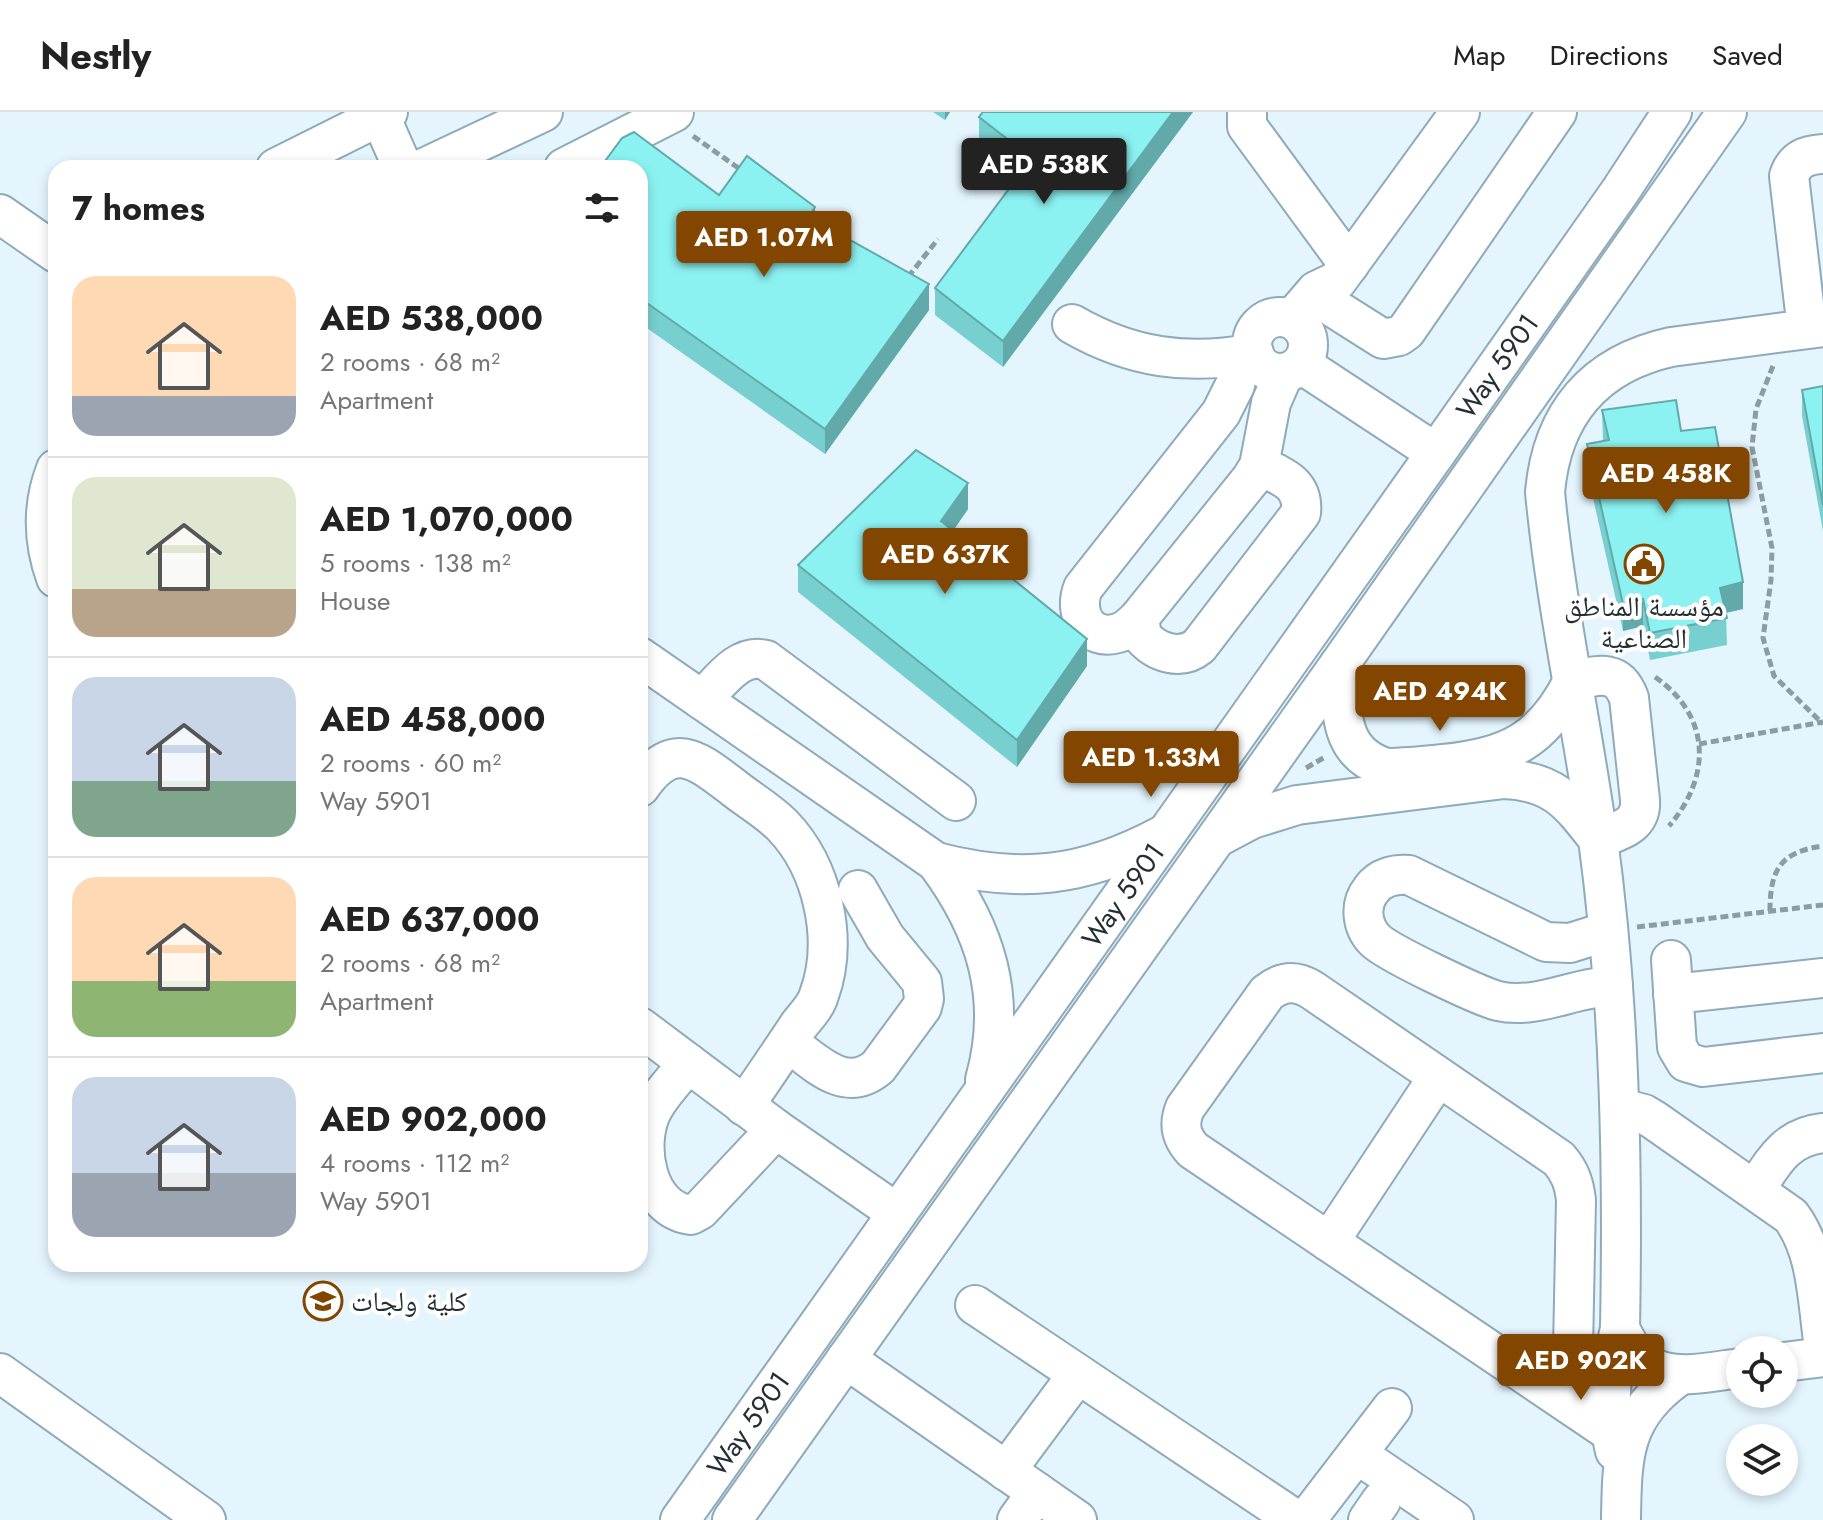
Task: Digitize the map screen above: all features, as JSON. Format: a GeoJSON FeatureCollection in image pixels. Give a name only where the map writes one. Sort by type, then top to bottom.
{"type":"FeatureCollection","features":[{"type":"Feature","properties":{"kind":"street"},"geometry":{"type":"LineString","coordinates":[[441,160],[543,112]]}},
{"type":"Feature","properties":{"kind":"street"},"geometry":{"type":"LineString","coordinates":[[1247,112],[1247,126],[1340,284],[1383,339],[1391,339],[1406,331],[1557,112]]}},
{"type":"Feature","properties":{"kind":"street"},"geometry":{"type":"LineString","coordinates":[[1280,351],[1235,385],[1221,413],[1083,588],[1079,611],[1083,622],[1091,630],[1113,635],[1124,631],[1139,618],[1251,479],[1259,466],[1280,351],[1316,291],[1340,284],[1460,112]]}},
{"type":"Feature","properties":{"kind":"street","name":"Way 5901"},"geometry":{"type":"LineString","coordinates":[[680,1520],[1436,453],[1621,190],[1672,112]]}},
{"type":"Feature","properties":{"kind":"street","name":"Way 5901"},"geometry":{"type":"LineString","coordinates":[[732,1520],[1727,112]]}},
{"type":"Feature","properties":{"kind":"street"},"geometry":{"type":"LineString","coordinates":[[292,160],[384,114],[400,160]]}},
{"type":"Feature","properties":{"kind":"street"},"geometry":{"type":"LineString","coordinates":[[580,160],[670,114]]}},
{"type":"Feature","properties":{"kind":"street"},"geometry":{"type":"LineString","coordinates":[[1621,1520],[1614,1365],[1620,1328],[1621,1108],[1613,986],[1598,839],[1545,492],[1547,469],[1562,425],[1589,388],[1627,361],[1671,347],[1801,330],[1789,176],[1792,168],[1804,157],[1823,154]]}},
{"type":"Feature","properties":{"kind":"street"},"geometry":{"type":"LineString","coordinates":[[0,214],[48,247]]}},
{"type":"Feature","properties":{"kind":"street"},"geometry":{"type":"LineString","coordinates":[[1072,324],[1114,346],[1159,358],[1207,360],[1280,351],[1436,453]]}},
{"type":"Feature","properties":{"kind":"street"},"geometry":{"type":"LineString","coordinates":[[1139,618],[1139,627],[1148,643],[1174,654],[1194,651],[1209,634],[1301,513],[1302,502],[1294,484],[1259,466]]}},
{"type":"Feature","properties":{"kind":"street"},"geometry":{"type":"LineString","coordinates":[[48,494],[45,517],[48,548]]}},
{"type":"Feature","properties":{"kind":"street"},"geometry":{"type":"LineString","coordinates":[[702,700],[743,661],[766,660],[956,801]]}},
{"type":"Feature","properties":{"kind":"street"},"geometry":{"type":"LineString","coordinates":[[648,663],[936,862],[969,871],[1003,875],[1071,871],[1104,863],[1165,833]]}},
{"type":"Feature","properties":{"kind":"street"},"geometry":{"type":"LineString","coordinates":[[1339,665],[1344,728],[1350,743],[1360,755],[1386,768],[1478,760],[1499,754],[1536,732],[1563,701],[1573,681]]}},
{"type":"Feature","properties":{"kind":"street"},"geometry":{"type":"LineString","coordinates":[[1573,681],[1609,676],[1625,688],[1629,698],[1641,807],[1630,826],[1598,839]]}},
{"type":"Feature","properties":{"kind":"street"},"geometry":{"type":"LineString","coordinates":[[648,776],[665,760],[686,757],[696,760],[781,824],[804,856],[820,893],[825,912],[826,964],[819,998],[744,1106]]}},
{"type":"Feature","properties":{"kind":"street","name":"Way 5901"},"geometry":{"type":"LineString","coordinates":[[1214,840],[1252,819],[1297,805],[1504,779],[1532,782],[1559,794],[1573,806],[1598,839]]}},
{"type":"Feature","properties":{"kind":"street"},"geometry":{"type":"LineString","coordinates":[[936,862],[963,901],[987,955],[993,990],[994,1026],[990,1061],[980,1095]]}},
{"type":"Feature","properties":{"kind":"street"},"geometry":{"type":"LineString","coordinates":[[1608,931],[1570,943],[1558,944],[1536,938],[1409,875],[1388,877],[1370,890],[1365,899],[1364,921],[1368,931],[1383,947],[1496,1001],[1522,1003],[1580,989],[1613,986]]}},
{"type":"Feature","properties":{"kind":"street"},"geometry":{"type":"LineString","coordinates":[[788,1042],[829,1073],[855,1079],[878,1067],[922,1007],[922,982],[885,937],[858,890]]}},
{"type":"Feature","properties":{"kind":"street"},"geometry":{"type":"LineString","coordinates":[[1547,999],[1558,944]]}},
{"type":"Feature","properties":{"kind":"street"},"geometry":{"type":"LineString","coordinates":[[1823,978],[1672,977],[1677,1047],[1686,1062],[1694,1067],[1823,1053]]}},
{"type":"Feature","properties":{"kind":"street"},"geometry":{"type":"LineString","coordinates":[[1579,1410],[1573,1349],[1576,1200],[1572,1178],[1559,1159],[1312,990],[1303,985],[1284,983],[1267,993],[1185,1108],[1181,1119],[1185,1141],[1193,1150],[1579,1410],[1617,1451]]}},
{"type":"Feature","properties":{"kind":"street"},"geometry":{"type":"LineString","coordinates":[[648,1033],[744,1106],[897,1213]]}},
{"type":"Feature","properties":{"kind":"street"},"geometry":{"type":"LineString","coordinates":[[648,1126],[653,1109],[688,1063]]}},
{"type":"Feature","properties":{"kind":"street"},"geometry":{"type":"LineString","coordinates":[[1329,1242],[1438,1077]]}},
{"type":"Feature","properties":{"kind":"street"},"geometry":{"type":"LineString","coordinates":[[1621,1108],[1654,1120],[1755,1190],[1807,1214],[1807,1244],[1817,1258],[1823,1340]]}},
{"type":"Feature","properties":{"kind":"street"},"geometry":{"type":"LineString","coordinates":[[648,1173],[658,1194],[673,1209],[691,1215],[700,1210],[776,1129]]}},
{"type":"Feature","properties":{"kind":"street"},"geometry":{"type":"LineString","coordinates":[[1755,1190],[1784,1148],[1801,1137],[1823,1133]]}},
{"type":"Feature","properties":{"kind":"street"},"geometry":{"type":"LineString","coordinates":[[1576,1200],[1622,1189]]}},
{"type":"Feature","properties":{"kind":"street"},"geometry":{"type":"LineString","coordinates":[[975,1305],[1296,1520]]}},
{"type":"Feature","properties":{"kind":"street"},"geometry":{"type":"LineString","coordinates":[[1620,1328],[1627,1343],[1642,1361],[1663,1373],[1679,1376],[1726,1370]]}},
{"type":"Feature","properties":{"kind":"street"},"geometry":{"type":"LineString","coordinates":[[1798,1360],[1823,1357]]}},
{"type":"Feature","properties":{"kind":"street"},"geometry":{"type":"LineString","coordinates":[[846,1359],[1006,1471],[1045,1511]]}},
{"type":"Feature","properties":{"kind":"street"},"geometry":{"type":"LineString","coordinates":[[0,1373],[199,1518]]}},
{"type":"Feature","properties":{"kind":"street"},"geometry":{"type":"LineString","coordinates":[[1006,1471],[1078,1374]]}},
{"type":"Feature","properties":{"kind":"street"},"geometry":{"type":"LineString","coordinates":[[1617,1451],[1627,1441],[1650,1400],[1679,1376]]}},
{"type":"Feature","properties":{"kind":"street"},"geometry":{"type":"LineString","coordinates":[[1306,1520],[1392,1408]]}},
{"type":"Feature","properties":{"kind":"street"},"geometry":{"type":"LineString","coordinates":[[1357,1454],[1454,1520]]}},
{"type":"Feature","properties":{"kind":"path"},"geometry":{"type":"LineString","coordinates":[[670,114],[753,179]]}},
{"type":"Feature","properties":{"kind":"path"},"geometry":{"type":"LineString","coordinates":[[901,286],[938,239]]}},
{"type":"Feature","properties":{"kind":"path"},"geometry":{"type":"LineString","coordinates":[[1801,330],[1775,362],[1756,409],[1752,447],[1772,548],[1763,638],[1774,676],[1823,722]]}},
{"type":"Feature","properties":{"kind":"path"},"geometry":{"type":"LineString","coordinates":[[1699,744],[1823,722]]}},
{"type":"Feature","properties":{"kind":"path"},"geometry":{"type":"LineString","coordinates":[[1770,911],[1770,887],[1782,862],[1806,849],[1823,846]]}},
{"type":"Feature","properties":{"kind":"path"},"geometry":{"type":"LineString","coordinates":[[1608,931],[1823,905]]}},
{"type":"Feature","properties":{"kind":"building"},"geometry":{"type":"Polygon","coordinates":[[[983,112],[1173,112],[1003,341],[935,288],[1032,158],[979,117],[983,112]]]}},
{"type":"Feature","properties":{"kind":"building"},"geometry":{"type":"Polygon","coordinates":[[[634,132],[719,195],[747,156],[815,207],[809,217],[929,284],[825,429],[648,304],[648,160],[606,160],[622,138],[634,132]]]}},
{"type":"Feature","properties":{"kind":"building"},"geometry":{"type":"Polygon","coordinates":[[[1823,386],[1823,505],[1802,390],[1823,386]]]}},
{"type":"Feature","properties":{"kind":"building"},"geometry":{"type":"Polygon","coordinates":[[[1676,400],[1681,431],[1715,427],[1743,582],[1720,588],[1727,618],[1650,633],[1643,599],[1623,604],[1587,444],[1609,440],[1602,410],[1676,400]]]}},
{"type":"Feature","properties":{"kind":"building"},"geometry":{"type":"Polygon","coordinates":[[[916,450],[968,483],[941,521],[1087,639],[1017,740],[798,565],[916,450]]]}},
{"type":"Feature","properties":{"kind":"place","name":"مؤسسة المناطق الصناعية"},"geometry":{"type":"Point","coordinates":[1644,564]}},
{"type":"Feature","properties":{"kind":"place","name":"كلية ولجات"},"geometry":{"type":"Point","coordinates":[323,1301]}}]}
